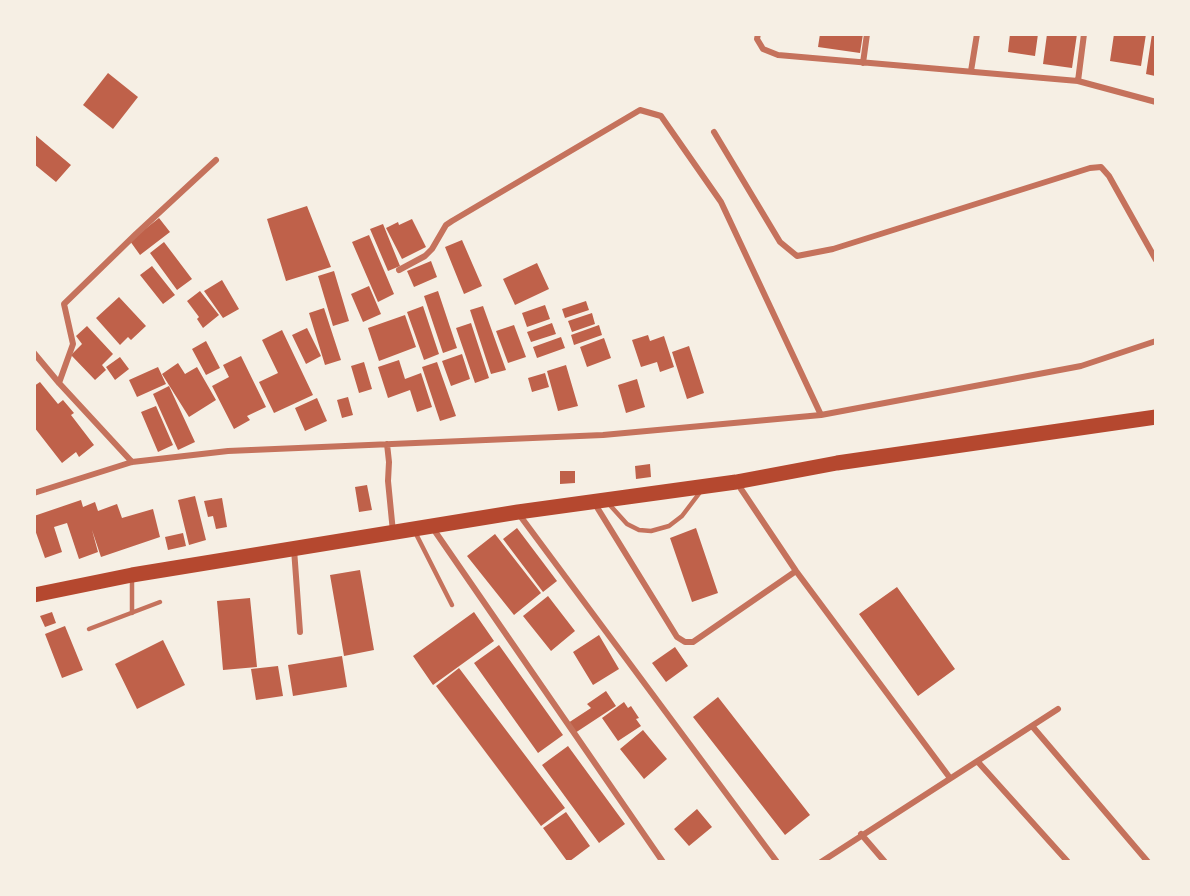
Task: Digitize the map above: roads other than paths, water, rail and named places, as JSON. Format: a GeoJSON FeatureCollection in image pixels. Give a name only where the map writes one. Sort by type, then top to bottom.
{"type":"FeatureCollection","features":[{"type":"Feature","properties":{"kind":"main road"},"geometry":{"type":"LineString","coordinates":[[34,595],[132,576],[518,512],[736,482],[837,463],[1155,417]]}},
{"type":"Feature","properties":{"kind":"street"},"geometry":{"type":"LineString","coordinates":[[758,34],[757,39],[763,49],[777,55],[1078,81],[1155,102]]}},
{"type":"Feature","properties":{"kind":"street"},"geometry":{"type":"LineString","coordinates":[[863,63],[867,34]]}},
{"type":"Feature","properties":{"kind":"street"},"geometry":{"type":"LineString","coordinates":[[971,71],[977,34]]}},
{"type":"Feature","properties":{"kind":"street"},"geometry":{"type":"LineString","coordinates":[[1078,81],[1084,34]]}},
{"type":"Feature","properties":{"kind":"street"},"geometry":{"type":"LineString","coordinates":[[399,270],[425,256],[432,249],[446,225],[640,110],[661,116],[721,202],[821,415]]}},
{"type":"Feature","properties":{"kind":"street"},"geometry":{"type":"LineString","coordinates":[[714,132],[780,242],[797,256],[833,249],[1090,168],[1101,167],[1109,176],[1155,260]]}},
{"type":"Feature","properties":{"kind":"street"},"geometry":{"type":"LineString","coordinates":[[59,383],[73,344],[64,304],[216,160]]}},
{"type":"Feature","properties":{"kind":"street"},"geometry":{"type":"LineString","coordinates":[[34,493],[132,462],[228,451],[603,435],[821,415],[1081,366],[1155,341]]}},
{"type":"Feature","properties":{"kind":"street"},"geometry":{"type":"LineString","coordinates":[[34,353],[132,462]]}},
{"type":"Feature","properties":{"kind":"street"},"geometry":{"type":"LineString","coordinates":[[387,444],[393,533]]}},
{"type":"Feature","properties":{"kind":"street"},"geometry":{"type":"LineString","coordinates":[[736,482],[796,571],[950,778]]}},
{"type":"Feature","properties":{"kind":"street"},"geometry":{"type":"LineString","coordinates":[[598,500],[677,637],[685,642],[693,642],[796,571]]}},
{"type":"Feature","properties":{"kind":"street"},"geometry":{"type":"LineString","coordinates":[[518,512],[777,861]]}},
{"type":"Feature","properties":{"kind":"street"},"geometry":{"type":"LineString","coordinates":[[432,527],[663,861]]}},
{"type":"Feature","properties":{"kind":"street"},"geometry":{"type":"LineString","coordinates":[[294,549],[300,632]]}},
{"type":"Feature","properties":{"kind":"street"},"geometry":{"type":"LineString","coordinates":[[821,861],[1058,709]]}},
{"type":"Feature","properties":{"kind":"street"},"geometry":{"type":"LineString","coordinates":[[1032,726],[1148,861]]}},
{"type":"Feature","properties":{"kind":"street"},"geometry":{"type":"LineString","coordinates":[[978,762],[1068,861]]}},
{"type":"Feature","properties":{"kind":"street"},"geometry":{"type":"LineString","coordinates":[[861,834],[885,861]]}},
{"type":"Feature","properties":{"kind":"lane"},"geometry":{"type":"LineString","coordinates":[[598,500],[627,524],[639,530],[651,531],[669,526],[682,516],[704,486]]}},
{"type":"Feature","properties":{"kind":"lane"},"geometry":{"type":"LineString","coordinates":[[413,530],[452,605]]}},
{"type":"Feature","properties":{"kind":"lane"},"geometry":{"type":"LineString","coordinates":[[132,576],[132,613]]}},
{"type":"Feature","properties":{"kind":"lane"},"geometry":{"type":"LineString","coordinates":[[89,629],[160,602]]}}]}
